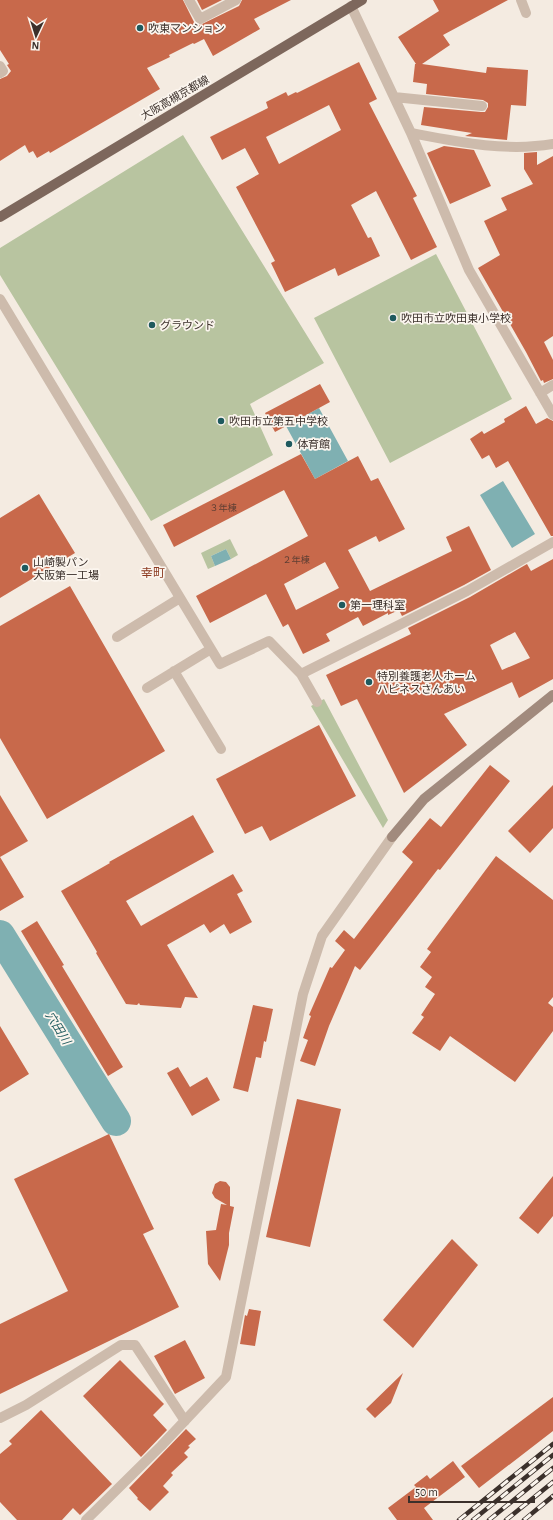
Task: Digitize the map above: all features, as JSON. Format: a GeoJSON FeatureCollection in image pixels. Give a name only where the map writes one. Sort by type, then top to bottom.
{"type":"FeatureCollection","features":[{"type":"Feature","properties":{"kind":"main road","name":"大阪高槻京都線"},"geometry":{"type":"LineString","coordinates":[[0,217],[362,0]]}},
{"type":"Feature","properties":{"kind":"street"},"geometry":{"type":"LineString","coordinates":[[189,0],[200,19],[236,0]]}},
{"type":"Feature","properties":{"kind":"street"},"geometry":{"type":"LineString","coordinates":[[521,0],[526,13]]}},
{"type":"Feature","properties":{"kind":"street"},"geometry":{"type":"LineString","coordinates":[[351,6],[411,133],[470,270],[553,415]]}},
{"type":"Feature","properties":{"kind":"street"},"geometry":{"type":"LineString","coordinates":[[0,66],[3,71],[0,72]]}},
{"type":"Feature","properties":{"kind":"street"},"geometry":{"type":"LineString","coordinates":[[394,97],[482,106]]}},
{"type":"Feature","properties":{"kind":"street"},"geometry":{"type":"LineString","coordinates":[[411,133],[470,144],[508,146],[553,144]]}},
{"type":"Feature","properties":{"kind":"street"},"geometry":{"type":"LineString","coordinates":[[0,299],[220,664],[269,641],[301,674],[317,702]]}},
{"type":"Feature","properties":{"kind":"street"},"geometry":{"type":"LineString","coordinates":[[540,393],[553,386]]}},
{"type":"Feature","properties":{"kind":"street"},"geometry":{"type":"LineString","coordinates":[[301,674],[467,591],[553,542]]}},
{"type":"Feature","properties":{"kind":"street"},"geometry":{"type":"LineString","coordinates":[[117,637],[180,598]]}},
{"type":"Feature","properties":{"kind":"street"},"geometry":{"type":"LineString","coordinates":[[147,688],[212,649]]}},
{"type":"Feature","properties":{"kind":"street"},"geometry":{"type":"LineString","coordinates":[[174,671],[221,749]]}},
{"type":"Feature","properties":{"kind":"street"},"geometry":{"type":"LineString","coordinates":[[86,1520],[213,1393],[226,1377],[302,994],[322,936],[392,837],[424,799],[553,695]]}},
{"type":"Feature","properties":{"kind":"street"},"geometry":{"type":"LineString","coordinates":[[0,1418],[26,1405],[121,1346],[135,1345],[185,1421]]}},
{"type":"Feature","properties":{"kind":"green space","name":"グラウンド"},"geometry":{"type":"Polygon","coordinates":[[[183,135],[324,363],[250,404],[273,455],[151,521],[0,275],[0,248],[183,135]]]}},
{"type":"Feature","properties":{"kind":"green space"},"geometry":{"type":"Polygon","coordinates":[[[436,254],[512,399],[390,463],[314,318],[436,254]]]}},
{"type":"Feature","properties":{"kind":"green space"},"geometry":{"type":"Polygon","coordinates":[[[230,539],[238,555],[231,559],[226,549],[211,556],[215,566],[208,569],[201,553],[230,539]]]}},
{"type":"Feature","properties":{"kind":"green space"},"geometry":{"type":"Polygon","coordinates":[[[324,699],[388,820],[383,828],[311,706],[324,699]]]}},
{"type":"Feature","properties":{"kind":"water"},"geometry":{"type":"Polygon","coordinates":[[[319,408],[348,461],[315,479],[286,426],[319,408]]]}},
{"type":"Feature","properties":{"kind":"water"},"geometry":{"type":"Polygon","coordinates":[[[503,481],[535,534],[512,548],[480,495],[503,481]]]}},
{"type":"Feature","properties":{"kind":"water"},"geometry":{"type":"Polygon","coordinates":[[[226,549],[231,559],[215,566],[211,556],[226,549]]]}},
{"type":"Feature","properties":{"kind":"building"},"geometry":{"type":"Polygon","coordinates":[[[0,0],[183,0],[194,22],[200,25],[239,6],[242,0],[291,0],[254,19],[260,29],[213,56],[204,39],[169,55],[170,57],[147,68],[160,89],[50,153],[49,151],[37,158],[33,151],[29,153],[25,145],[0,161],[0,79],[7,76],[11,71],[7,65],[9,64],[0,50],[0,0]]]}},
{"type":"Feature","properties":{"kind":"building"},"geometry":{"type":"Polygon","coordinates":[[[197,0],[222,0],[202,10],[197,0]]]}},
{"type":"Feature","properties":{"kind":"building"},"geometry":{"type":"Polygon","coordinates":[[[433,0],[508,0],[443,35],[450,45],[422,64],[486,73],[487,67],[528,70],[526,106],[511,105],[507,140],[465,136],[472,133],[421,125],[424,107],[485,112],[488,107],[488,103],[483,100],[426,94],[427,84],[413,82],[416,64],[398,37],[439,11],[433,0]]]}},
{"type":"Feature","properties":{"kind":"building"},"geometry":{"type":"Polygon","coordinates":[[[359,62],[377,99],[369,103],[417,196],[413,198],[437,247],[411,260],[376,191],[351,205],[368,238],[371,237],[380,256],[338,276],[335,268],[285,292],[271,263],[275,261],[236,187],[259,174],[245,148],[222,160],[210,137],[268,108],[266,102],[286,92],[288,96],[296,92],[297,93],[359,62]],[[329,105],[266,137],[279,164],[341,130],[329,105]]]}},
{"type":"Feature","properties":{"kind":"building"},"geometry":{"type":"Polygon","coordinates":[[[444,146],[474,150],[491,186],[450,204],[427,153],[444,146]]]}},
{"type":"Feature","properties":{"kind":"building"},"geometry":{"type":"Polygon","coordinates":[[[537,152],[537,165],[553,156],[553,336],[544,342],[553,360],[553,379],[544,383],[543,380],[541,381],[478,268],[500,255],[484,221],[507,210],[501,198],[533,184],[524,169],[524,153],[537,152]]]}},
{"type":"Feature","properties":{"kind":"building"},"geometry":{"type":"Polygon","coordinates":[[[320,384],[330,402],[275,432],[265,413],[320,384]]]}},
{"type":"Feature","properties":{"kind":"building"},"geometry":{"type":"Polygon","coordinates":[[[526,406],[536,424],[547,418],[553,421],[553,536],[551,536],[508,461],[496,468],[489,455],[482,459],[470,439],[482,431],[484,434],[505,422],[504,419],[526,406]]]}},
{"type":"Feature","properties":{"kind":"building"},"geometry":{"type":"Polygon","coordinates":[[[301,454],[315,479],[358,456],[371,481],[378,478],[405,529],[379,542],[376,536],[348,550],[370,591],[452,551],[446,537],[469,526],[491,570],[402,616],[399,610],[388,615],[388,613],[363,626],[358,617],[326,634],[330,641],[303,654],[288,624],[283,627],[266,594],[210,623],[196,596],[308,536],[284,490],[174,547],[163,525],[301,454]],[[325,562],[284,584],[296,610],[339,588],[325,562]]]}},
{"type":"Feature","properties":{"kind":"building","name":"山崎製パン 大阪第一工場"},"geometry":{"type":"Polygon","coordinates":[[[39,494],[75,553],[0,598],[0,518],[39,494]]]}},
{"type":"Feature","properties":{"kind":"building"},"geometry":{"type":"Polygon","coordinates":[[[553,559],[553,679],[519,698],[512,682],[444,714],[467,745],[404,793],[357,699],[341,706],[326,675],[411,634],[408,628],[470,597],[527,564],[531,571],[553,559]],[[515,632],[490,645],[502,670],[530,658],[515,632]]]}},
{"type":"Feature","properties":{"kind":"building"},"geometry":{"type":"Polygon","coordinates":[[[70,586],[165,751],[47,819],[0,738],[0,626],[70,586]]]}},
{"type":"Feature","properties":{"kind":"building"},"geometry":{"type":"Polygon","coordinates":[[[319,725],[356,796],[270,841],[262,826],[245,834],[216,779],[319,725]]]}},
{"type":"Feature","properties":{"kind":"building"},"geometry":{"type":"Polygon","coordinates":[[[490,765],[510,781],[440,870],[438,869],[360,970],[355,966],[329,1026],[315,1066],[300,1061],[308,1040],[303,1038],[311,1016],[309,1015],[330,967],[332,968],[345,950],[335,941],[344,930],[354,939],[413,862],[402,852],[430,818],[441,827],[490,765]]]}},
{"type":"Feature","properties":{"kind":"building"},"geometry":{"type":"Polygon","coordinates":[[[553,785],[553,828],[530,853],[508,831],[553,785]]]}},
{"type":"Feature","properties":{"kind":"building"},"geometry":{"type":"Polygon","coordinates":[[[0,795],[28,841],[0,857],[0,795]]]}},
{"type":"Feature","properties":{"kind":"building"},"geometry":{"type":"Polygon","coordinates":[[[193,815],[214,852],[126,901],[141,926],[233,874],[243,891],[237,894],[252,922],[230,934],[224,924],[210,933],[204,924],[167,945],[198,998],[185,997],[181,1008],[140,1005],[139,1003],[137,1005],[126,1004],[61,891],[193,815]]]}},
{"type":"Feature","properties":{"kind":"building"},"geometry":{"type":"Polygon","coordinates":[[[496,856],[553,900],[553,997],[548,1003],[553,1007],[553,1031],[515,1082],[450,1036],[440,1051],[412,1033],[424,1017],[421,1015],[435,994],[425,987],[432,977],[420,967],[431,952],[427,949],[496,856]]]}},
{"type":"Feature","properties":{"kind":"building"},"geometry":{"type":"Polygon","coordinates":[[[0,857],[24,897],[0,911],[0,857]]]}},
{"type":"Feature","properties":{"kind":"building"},"geometry":{"type":"Polygon","coordinates":[[[37,921],[64,965],[62,966],[123,1067],[108,1076],[21,931],[37,921]]]}},
{"type":"Feature","properties":{"kind":"building"},"geometry":{"type":"Polygon","coordinates":[[[253,1005],[273,1009],[266,1042],[264,1041],[261,1058],[256,1057],[248,1092],[233,1088],[253,1005]]]}},
{"type":"Feature","properties":{"kind":"building"},"geometry":{"type":"Polygon","coordinates":[[[0,1026],[29,1074],[0,1092],[0,1026]]]}},
{"type":"Feature","properties":{"kind":"building"},"geometry":{"type":"Polygon","coordinates":[[[178,1067],[190,1087],[207,1077],[220,1100],[192,1116],[167,1073],[178,1067]]]}},
{"type":"Feature","properties":{"kind":"building"},"geometry":{"type":"Polygon","coordinates":[[[297,1099],[341,1109],[310,1247],[266,1237],[297,1099]]]}},
{"type":"Feature","properties":{"kind":"building"},"geometry":{"type":"Polygon","coordinates":[[[109,1134],[154,1229],[143,1234],[179,1307],[0,1394],[0,1324],[68,1291],[14,1179],[109,1134]]]}},
{"type":"Feature","properties":{"kind":"building"},"geometry":{"type":"Polygon","coordinates":[[[553,1176],[553,1216],[538,1234],[519,1218],[553,1176]]]}},
{"type":"Feature","properties":{"kind":"building"},"geometry":{"type":"Polygon","coordinates":[[[220,1181],[226,1182],[230,1187],[230,1206],[234,1207],[229,1233],[229,1245],[220,1281],[208,1264],[206,1231],[216,1230],[221,1204],[227,1205],[215,1198],[212,1193],[215,1184],[220,1181]]]}},
{"type":"Feature","properties":{"kind":"building"},"geometry":{"type":"Polygon","coordinates":[[[452,1239],[478,1265],[413,1348],[383,1320],[452,1239]]]}},
{"type":"Feature","properties":{"kind":"building"},"geometry":{"type":"Polygon","coordinates":[[[249,1309],[261,1311],[255,1346],[240,1344],[245,1315],[247,1316],[249,1309]]]}},
{"type":"Feature","properties":{"kind":"building"},"geometry":{"type":"Polygon","coordinates":[[[185,1340],[205,1378],[175,1394],[154,1356],[185,1340]]]}},
{"type":"Feature","properties":{"kind":"building"},"geometry":{"type":"Polygon","coordinates":[[[120,1360],[164,1404],[153,1415],[167,1430],[141,1457],[83,1396],[120,1360]]]}},
{"type":"Feature","properties":{"kind":"building"},"geometry":{"type":"Polygon","coordinates":[[[403,1373],[391,1403],[375,1418],[366,1409],[403,1373]]]}},
{"type":"Feature","properties":{"kind":"building"},"geometry":{"type":"Polygon","coordinates":[[[553,1397],[553,1431],[479,1488],[461,1466],[553,1397]]]}},
{"type":"Feature","properties":{"kind":"building"},"geometry":{"type":"Polygon","coordinates":[[[41,1410],[112,1484],[80,1515],[73,1508],[62,1520],[17,1520],[0,1502],[0,1454],[12,1444],[9,1441],[41,1410]]]}},
{"type":"Feature","properties":{"kind":"building"},"geometry":{"type":"Polygon","coordinates":[[[186,1429],[196,1439],[188,1446],[190,1447],[184,1453],[188,1457],[171,1473],[173,1475],[163,1486],[169,1492],[150,1511],[137,1499],[138,1498],[129,1488],[186,1429]]]}},
{"type":"Feature","properties":{"kind":"building"},"geometry":{"type":"Polygon","coordinates":[[[453,1461],[465,1477],[424,1508],[433,1520],[397,1520],[388,1508],[416,1487],[414,1485],[427,1475],[430,1479],[453,1461]]]}},
{"type":"Feature","properties":{"kind":"waterway","name":"穴田川"},"geometry":{"type":"LineString","coordinates":[[0,935],[116,1121]]}},
{"type":"Feature","properties":{"kind":"railway"},"geometry":{"type":"LineString","coordinates":[[459,1520],[553,1444]]}},
{"type":"Feature","properties":{"kind":"railway"},"geometry":{"type":"LineString","coordinates":[[473,1520],[553,1455]]}},
{"type":"Feature","properties":{"kind":"railway"},"geometry":{"type":"LineString","coordinates":[[489,1520],[553,1468]]}},
{"type":"Feature","properties":{"kind":"railway"},"geometry":{"type":"LineString","coordinates":[[506,1520],[553,1482]]}},
{"type":"Feature","properties":{"kind":"railway"},"geometry":{"type":"LineString","coordinates":[[524,1520],[553,1496]]}},
{"type":"Feature","properties":{"kind":"place","name":"吹東マンション"},"geometry":{"type":"Point","coordinates":[140,28]}},
{"type":"Feature","properties":{"kind":"place","name":"吹田市立吹田東小学校"},"geometry":{"type":"Point","coordinates":[393,318]}},
{"type":"Feature","properties":{"kind":"place","name":"グラウンド"},"geometry":{"type":"Point","coordinates":[152,325]}},
{"type":"Feature","properties":{"kind":"place","name":"吹田市立第五中学校"},"geometry":{"type":"Point","coordinates":[221,421]}},
{"type":"Feature","properties":{"kind":"place","name":"体育館"},"geometry":{"type":"Point","coordinates":[289,444]}},
{"type":"Feature","properties":{"kind":"place","name":"山崎製パン 大阪第一工場"},"geometry":{"type":"Point","coordinates":[25,568]}},
{"type":"Feature","properties":{"kind":"place","name":"第一理科室"},"geometry":{"type":"Point","coordinates":[342,605]}},
{"type":"Feature","properties":{"kind":"place","name":"特別養護老人ホーム ハピネスさんあい"},"geometry":{"type":"Point","coordinates":[369,682]}},
{"type":"Feature","properties":{"kind":"district","name":"幸町"},"geometry":{"type":"Point","coordinates":[153,573]}}]}
